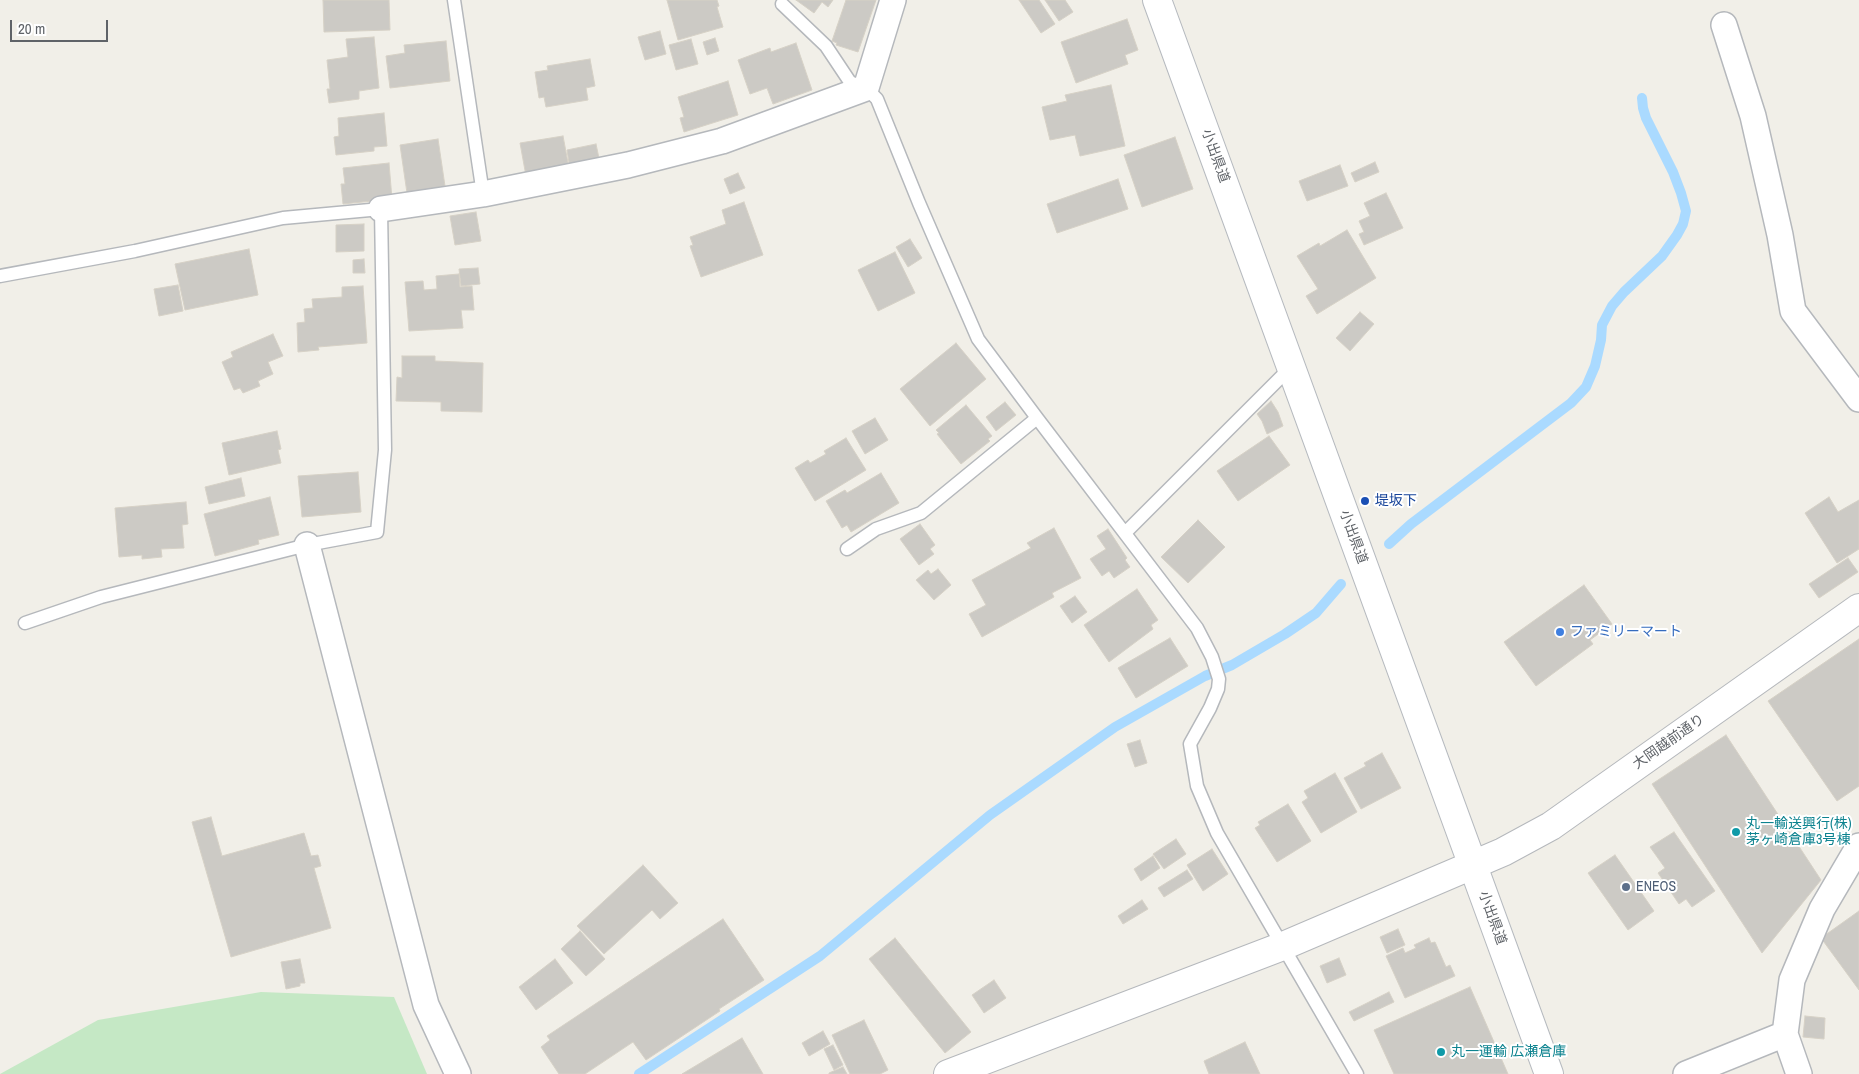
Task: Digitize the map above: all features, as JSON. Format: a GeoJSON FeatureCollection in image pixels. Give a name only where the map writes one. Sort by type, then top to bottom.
{"type":"FeatureCollection","features":[{"type":"Feature","properties":{"kind":"main road","name":"小出県道"},"geometry":{"type":"LineString","coordinates":[[1157,0],[1292,366],[1548,1074]]}},
{"type":"Feature","properties":{"kind":"main road","name":"大岡越前通り"},"geometry":{"type":"LineString","coordinates":[[948,1074],[1283,946],[1473,867],[1503,852],[1551,826],[1859,608]]}},
{"type":"Feature","properties":{"kind":"street"},"geometry":{"type":"LineString","coordinates":[[381,209],[483,194],[628,165],[722,141],[866,88],[893,0]]}},
{"type":"Feature","properties":{"kind":"street"},"geometry":{"type":"LineString","coordinates":[[1724,25],[1753,116],[1780,235],[1793,311],[1859,399]]}},
{"type":"Feature","properties":{"kind":"street"},"geometry":{"type":"LineString","coordinates":[[307,545],[426,1005],[458,1074]]}},
{"type":"Feature","properties":{"kind":"street"},"geometry":{"type":"LineString","coordinates":[[1799,1074],[1785,1034],[1792,980],[1822,909],[1859,846]]}},
{"type":"Feature","properties":{"kind":"street"},"geometry":{"type":"LineString","coordinates":[[1686,1074],[1785,1034]]}},
{"type":"Feature","properties":{"kind":"lane"},"geometry":{"type":"LineString","coordinates":[[454,0],[483,194]]}},
{"type":"Feature","properties":{"kind":"lane"},"geometry":{"type":"LineString","coordinates":[[782,4],[826,46],[850,82],[866,88],[877,99],[919,204],[978,339],[1197,628],[1212,657],[1218,679],[1218,689],[1210,708],[1190,744],[1197,786],[1216,833],[1357,1074]]}},
{"type":"Feature","properties":{"kind":"lane"},"geometry":{"type":"LineString","coordinates":[[0,276],[135,252],[284,218],[381,209],[385,450],[377,532],[307,545],[101,597],[25,623]]}},
{"type":"Feature","properties":{"kind":"lane"},"geometry":{"type":"LineString","coordinates":[[1125,533],[1292,366]]}},
{"type":"Feature","properties":{"kind":"lane"},"geometry":{"type":"LineString","coordinates":[[847,549],[876,529],[921,513],[1037,418]]}},
{"type":"Feature","properties":{"kind":"green space"},"geometry":{"type":"Polygon","coordinates":[[[261,992],[394,997],[427,1074],[0,1074],[98,1020],[261,992]]]}},
{"type":"Feature","properties":{"kind":"building"},"geometry":{"type":"Polygon","coordinates":[[[323,0],[389,0],[390,30],[324,32],[323,0]]]}},
{"type":"Feature","properties":{"kind":"building"},"geometry":{"type":"Polygon","coordinates":[[[667,0],[717,0],[719,6],[717,7],[723,27],[678,40],[667,0]]]}},
{"type":"Feature","properties":{"kind":"building"},"geometry":{"type":"Polygon","coordinates":[[[796,0],[833,0],[828,7],[822,2],[814,13],[796,0]]]}},
{"type":"Feature","properties":{"kind":"building"},"geometry":{"type":"Polygon","coordinates":[[[846,0],[876,0],[858,52],[836,45],[837,43],[832,41],[846,0]]]}},
{"type":"Feature","properties":{"kind":"building"},"geometry":{"type":"Polygon","coordinates":[[[1019,0],[1039,0],[1055,24],[1041,33],[1019,0]]]}},
{"type":"Feature","properties":{"kind":"building"},"geometry":{"type":"Polygon","coordinates":[[[1045,0],[1065,0],[1073,12],[1059,21],[1045,0]]]}},
{"type":"Feature","properties":{"kind":"building"},"geometry":{"type":"Polygon","coordinates":[[[1127,19],[1138,50],[1125,55],[1128,64],[1076,83],[1061,42],[1127,19]]]}},
{"type":"Feature","properties":{"kind":"building"},"geometry":{"type":"Polygon","coordinates":[[[660,31],[666,54],[645,60],[638,37],[660,31]]]}},
{"type":"Feature","properties":{"kind":"building"},"geometry":{"type":"Polygon","coordinates":[[[374,37],[379,88],[359,91],[359,99],[329,103],[327,89],[330,89],[327,60],[348,57],[346,39],[374,37]]]}},
{"type":"Feature","properties":{"kind":"building"},"geometry":{"type":"Polygon","coordinates":[[[715,38],[719,51],[707,55],[703,42],[715,38]]]}},
{"type":"Feature","properties":{"kind":"building"},"geometry":{"type":"Polygon","coordinates":[[[691,39],[698,64],[676,70],[669,45],[691,39]]]}},
{"type":"Feature","properties":{"kind":"building"},"geometry":{"type":"Polygon","coordinates":[[[446,41],[450,81],[390,88],[386,56],[405,53],[404,45],[446,41]]]}},
{"type":"Feature","properties":{"kind":"building"},"geometry":{"type":"Polygon","coordinates":[[[796,43],[812,90],[773,104],[767,88],[750,94],[738,60],[770,48],[771,52],[796,43]]]}},
{"type":"Feature","properties":{"kind":"building"},"geometry":{"type":"Polygon","coordinates":[[[590,59],[595,86],[586,88],[588,100],[546,107],[544,97],[539,98],[535,72],[548,70],[547,66],[590,59]]]}},
{"type":"Feature","properties":{"kind":"building"},"geometry":{"type":"Polygon","coordinates":[[[728,81],[738,115],[684,132],[680,118],[684,117],[678,97],[728,81]]]}},
{"type":"Feature","properties":{"kind":"building"},"geometry":{"type":"Polygon","coordinates":[[[1111,85],[1125,146],[1080,156],[1075,135],[1050,140],[1042,107],[1067,101],[1065,95],[1111,85]]]}},
{"type":"Feature","properties":{"kind":"building"},"geometry":{"type":"Polygon","coordinates":[[[384,113],[387,146],[374,147],[374,151],[336,155],[334,137],[339,136],[338,118],[384,113]]]}},
{"type":"Feature","properties":{"kind":"building"},"geometry":{"type":"Polygon","coordinates":[[[563,136],[569,168],[526,176],[520,143],[563,136]]]}},
{"type":"Feature","properties":{"kind":"building"},"geometry":{"type":"Polygon","coordinates":[[[1175,137],[1193,189],[1142,207],[1124,155],[1175,137]]]}},
{"type":"Feature","properties":{"kind":"building"},"geometry":{"type":"Polygon","coordinates":[[[438,139],[445,186],[407,193],[400,145],[438,139]]]}},
{"type":"Feature","properties":{"kind":"building"},"geometry":{"type":"Polygon","coordinates":[[[596,144],[600,163],[570,169],[567,150],[596,144]]]}},
{"type":"Feature","properties":{"kind":"building"},"geometry":{"type":"Polygon","coordinates":[[[1375,162],[1379,172],[1355,182],[1351,173],[1375,162]]]}},
{"type":"Feature","properties":{"kind":"building"},"geometry":{"type":"Polygon","coordinates":[[[389,163],[392,199],[343,204],[341,184],[345,184],[343,168],[389,163]]]}},
{"type":"Feature","properties":{"kind":"building"},"geometry":{"type":"Polygon","coordinates":[[[1340,165],[1348,186],[1307,201],[1299,181],[1340,165]]]}},
{"type":"Feature","properties":{"kind":"building"},"geometry":{"type":"Polygon","coordinates":[[[738,173],[745,188],[730,194],[724,179],[738,173]]]}},
{"type":"Feature","properties":{"kind":"building"},"geometry":{"type":"Polygon","coordinates":[[[1118,179],[1128,209],[1057,233],[1047,204],[1118,179]]]}},
{"type":"Feature","properties":{"kind":"building"},"geometry":{"type":"Polygon","coordinates":[[[1386,193],[1403,228],[1364,245],[1359,234],[1364,232],[1359,221],[1370,216],[1364,203],[1386,193]]]}},
{"type":"Feature","properties":{"kind":"building"},"geometry":{"type":"Polygon","coordinates":[[[744,202],[763,255],[701,277],[690,246],[693,245],[690,237],[726,224],[722,210],[744,202]]]}},
{"type":"Feature","properties":{"kind":"building"},"geometry":{"type":"Polygon","coordinates":[[[476,212],[481,241],[455,245],[450,216],[476,212]]]}},
{"type":"Feature","properties":{"kind":"building"},"geometry":{"type":"Polygon","coordinates":[[[364,224],[364,251],[336,252],[336,225],[364,224]]]}},
{"type":"Feature","properties":{"kind":"building"},"geometry":{"type":"Polygon","coordinates":[[[1347,230],[1376,278],[1317,314],[1306,296],[1318,289],[1297,256],[1319,243],[1320,246],[1347,230]]]}},
{"type":"Feature","properties":{"kind":"building"},"geometry":{"type":"Polygon","coordinates":[[[910,239],[922,258],[908,267],[896,247],[910,239]]]}},
{"type":"Feature","properties":{"kind":"building"},"geometry":{"type":"Polygon","coordinates":[[[249,249],[258,295],[185,310],[175,264],[249,249]]]}},
{"type":"Feature","properties":{"kind":"building"},"geometry":{"type":"Polygon","coordinates":[[[895,252],[915,293],[878,311],[858,270],[895,252]]]}},
{"type":"Feature","properties":{"kind":"building"},"geometry":{"type":"Polygon","coordinates":[[[364,259],[365,273],[353,273],[353,260],[364,259]]]}},
{"type":"Feature","properties":{"kind":"building"},"geometry":{"type":"Polygon","coordinates":[[[478,268],[480,284],[461,286],[459,269],[478,268]]]}},
{"type":"Feature","properties":{"kind":"building"},"geometry":{"type":"Polygon","coordinates":[[[459,274],[460,287],[472,286],[474,310],[461,310],[463,328],[409,331],[405,282],[423,281],[424,290],[437,289],[436,276],[459,274]]]}},
{"type":"Feature","properties":{"kind":"building"},"geometry":{"type":"Polygon","coordinates":[[[178,285],[183,311],[159,316],[154,289],[178,285]]]}},
{"type":"Feature","properties":{"kind":"building"},"geometry":{"type":"Polygon","coordinates":[[[363,286],[367,343],[318,347],[319,350],[298,352],[297,323],[305,322],[304,309],[313,308],[312,299],[342,297],[342,287],[363,286]]]}},
{"type":"Feature","properties":{"kind":"building"},"geometry":{"type":"Polygon","coordinates":[[[1360,312],[1374,324],[1350,351],[1336,338],[1360,312]]]}},
{"type":"Feature","properties":{"kind":"building"},"geometry":{"type":"Polygon","coordinates":[[[273,334],[283,356],[268,362],[273,374],[258,381],[260,386],[243,393],[240,388],[234,390],[222,362],[233,357],[231,352],[273,334]]]}},
{"type":"Feature","properties":{"kind":"building"},"geometry":{"type":"Polygon","coordinates":[[[956,343],[986,379],[930,426],[900,389],[956,343]]]}},
{"type":"Feature","properties":{"kind":"building"},"geometry":{"type":"Polygon","coordinates":[[[402,356],[435,356],[435,361],[483,363],[482,412],[441,411],[441,402],[396,401],[397,377],[402,378],[402,356]]]}},
{"type":"Feature","properties":{"kind":"building"},"geometry":{"type":"Polygon","coordinates":[[[1271,401],[1278,412],[1283,426],[1267,434],[1257,414],[1271,401]]]}},
{"type":"Feature","properties":{"kind":"building"},"geometry":{"type":"Polygon","coordinates":[[[1005,402],[1016,415],[996,431],[986,417],[1005,402]]]}},
{"type":"Feature","properties":{"kind":"building"},"geometry":{"type":"Polygon","coordinates":[[[966,405],[992,436],[988,439],[990,441],[961,464],[937,434],[939,433],[936,430],[966,405]]]}},
{"type":"Feature","properties":{"kind":"building"},"geometry":{"type":"Polygon","coordinates":[[[875,418],[888,440],[865,454],[852,431],[875,418]]]}},
{"type":"Feature","properties":{"kind":"building"},"geometry":{"type":"Polygon","coordinates":[[[277,431],[281,449],[278,450],[281,463],[229,475],[222,443],[277,431]]]}},
{"type":"Feature","properties":{"kind":"building"},"geometry":{"type":"Polygon","coordinates":[[[1269,436],[1290,465],[1238,501],[1217,471],[1269,436]]]}},
{"type":"Feature","properties":{"kind":"building"},"geometry":{"type":"Polygon","coordinates":[[[846,438],[866,470],[815,501],[795,468],[808,460],[810,463],[826,454],[824,451],[846,438]]]}},
{"type":"Feature","properties":{"kind":"building"},"geometry":{"type":"Polygon","coordinates":[[[358,472],[361,512],[302,517],[298,476],[358,472]]]}},
{"type":"Feature","properties":{"kind":"building"},"geometry":{"type":"Polygon","coordinates":[[[881,473],[899,503],[851,532],[847,525],[842,528],[826,501],[845,490],[847,493],[881,473]]]}},
{"type":"Feature","properties":{"kind":"building"},"geometry":{"type":"Polygon","coordinates":[[[241,478],[245,496],[209,504],[205,487],[241,478]]]}},
{"type":"Feature","properties":{"kind":"building"},"geometry":{"type":"Polygon","coordinates":[[[270,497],[279,535],[258,540],[259,544],[215,556],[204,514],[270,497]]]}},
{"type":"Feature","properties":{"kind":"building"},"geometry":{"type":"Polygon","coordinates":[[[1829,497],[1838,512],[1859,500],[1859,549],[1837,563],[1805,513],[1829,497]]]}},
{"type":"Feature","properties":{"kind":"building"},"geometry":{"type":"Polygon","coordinates":[[[186,502],[188,524],[182,525],[184,548],[161,549],[162,557],[142,559],[142,555],[119,557],[115,508],[186,502]]]}},
{"type":"Feature","properties":{"kind":"building"},"geometry":{"type":"Polygon","coordinates":[[[1198,520],[1225,547],[1188,583],[1161,557],[1198,520]]]}},
{"type":"Feature","properties":{"kind":"building"},"geometry":{"type":"Polygon","coordinates":[[[920,524],[935,545],[930,549],[934,554],[919,565],[900,539],[920,524]]]}},
{"type":"Feature","properties":{"kind":"building"},"geometry":{"type":"Polygon","coordinates":[[[1054,528],[1081,578],[1052,593],[1054,597],[982,637],[969,614],[986,605],[972,580],[1031,548],[1027,543],[1054,528]]]}},
{"type":"Feature","properties":{"kind":"building"},"geometry":{"type":"Polygon","coordinates":[[[1108,529],[1127,558],[1125,560],[1130,567],[1114,578],[1109,571],[1102,576],[1090,559],[1106,549],[1097,536],[1108,529]]]}},
{"type":"Feature","properties":{"kind":"building"},"geometry":{"type":"Polygon","coordinates":[[[1848,558],[1858,572],[1819,598],[1809,584],[1848,558]]]}},
{"type":"Feature","properties":{"kind":"building"},"geometry":{"type":"Polygon","coordinates":[[[938,569],[951,585],[934,600],[916,580],[928,570],[931,574],[938,569]]]}},
{"type":"Feature","properties":{"kind":"building","name":"ファミリーマート"},"geometry":{"type":"Polygon","coordinates":[[[1584,585],[1612,624],[1590,640],[1593,644],[1536,686],[1504,642],[1584,585]]]}},
{"type":"Feature","properties":{"kind":"building"},"geometry":{"type":"Polygon","coordinates":[[[1137,589],[1158,620],[1151,625],[1153,629],[1109,662],[1084,625],[1137,589]]]}},
{"type":"Feature","properties":{"kind":"building"},"geometry":{"type":"Polygon","coordinates":[[[1075,596],[1087,612],[1072,623],[1060,606],[1075,596]]]}},
{"type":"Feature","properties":{"kind":"building"},"geometry":{"type":"Polygon","coordinates":[[[1170,638],[1188,666],[1136,698],[1118,668],[1170,638]]]}},
{"type":"Feature","properties":{"kind":"building"},"geometry":{"type":"Polygon","coordinates":[[[1859,639],[1859,786],[1837,801],[1768,701],[1859,639]]]}},
{"type":"Feature","properties":{"kind":"building","name":"丸一輸送興行(株) 茅ヶ崎倉庫3号棟"},"geometry":{"type":"Polygon","coordinates":[[[1726,735],[1821,880],[1762,953],[1652,784],[1726,735]]]}},
{"type":"Feature","properties":{"kind":"building"},"geometry":{"type":"Polygon","coordinates":[[[1140,740],[1147,763],[1135,767],[1127,744],[1140,740]]]}},
{"type":"Feature","properties":{"kind":"building"},"geometry":{"type":"Polygon","coordinates":[[[1382,753],[1401,788],[1361,809],[1344,778],[1366,766],[1364,763],[1382,753]]]}},
{"type":"Feature","properties":{"kind":"building"},"geometry":{"type":"Polygon","coordinates":[[[1335,773],[1357,812],[1321,833],[1302,802],[1308,798],[1304,791],[1335,773]]]}},
{"type":"Feature","properties":{"kind":"building"},"geometry":{"type":"Polygon","coordinates":[[[1288,804],[1311,841],[1277,862],[1255,828],[1260,825],[1258,822],[1288,804]]]}},
{"type":"Feature","properties":{"kind":"building"},"geometry":{"type":"Polygon","coordinates":[[[211,817],[222,856],[304,833],[311,856],[318,855],[321,866],[314,868],[331,928],[231,957],[192,822],[211,817]]]}},
{"type":"Feature","properties":{"kind":"building"},"geometry":{"type":"Polygon","coordinates":[[[1674,832],[1715,891],[1692,907],[1686,899],[1679,904],[1658,873],[1665,868],[1650,847],[1674,832]]]}},
{"type":"Feature","properties":{"kind":"building"},"geometry":{"type":"Polygon","coordinates":[[[1176,839],[1186,854],[1164,869],[1153,854],[1176,839]]]}},
{"type":"Feature","properties":{"kind":"building"},"geometry":{"type":"Polygon","coordinates":[[[1212,849],[1228,874],[1203,891],[1187,865],[1212,849]]]}},
{"type":"Feature","properties":{"kind":"building"},"geometry":{"type":"Polygon","coordinates":[[[1615,855],[1654,911],[1628,930],[1588,873],[1615,855]]]}},
{"type":"Feature","properties":{"kind":"building"},"geometry":{"type":"Polygon","coordinates":[[[1153,856],[1160,868],[1141,881],[1134,869],[1153,856]]]}},
{"type":"Feature","properties":{"kind":"building"},"geometry":{"type":"Polygon","coordinates":[[[643,865],[678,903],[660,919],[652,910],[604,954],[577,926],[643,865]]]}},
{"type":"Feature","properties":{"kind":"building"},"geometry":{"type":"Polygon","coordinates":[[[1187,870],[1193,879],[1164,897],[1158,888],[1187,870]]]}},
{"type":"Feature","properties":{"kind":"building"},"geometry":{"type":"Polygon","coordinates":[[[1142,900],[1148,909],[1123,924],[1118,916],[1142,900]]]}},
{"type":"Feature","properties":{"kind":"building"},"geometry":{"type":"Polygon","coordinates":[[[1859,911],[1859,990],[1821,938],[1859,911]]]}},
{"type":"Feature","properties":{"kind":"building"},"geometry":{"type":"Polygon","coordinates":[[[723,919],[764,980],[646,1060],[633,1042],[585,1074],[559,1074],[541,1047],[550,1040],[547,1036],[723,919]]]}},
{"type":"Feature","properties":{"kind":"building"},"geometry":{"type":"Polygon","coordinates":[[[1398,929],[1405,945],[1387,953],[1380,937],[1398,929]]]}},
{"type":"Feature","properties":{"kind":"building"},"geometry":{"type":"Polygon","coordinates":[[[580,931],[605,959],[586,976],[561,949],[580,931]]]}},
{"type":"Feature","properties":{"kind":"building"},"geometry":{"type":"Polygon","coordinates":[[[895,938],[971,1032],[945,1053],[869,959],[895,938]]]}},
{"type":"Feature","properties":{"kind":"building"},"geometry":{"type":"Polygon","coordinates":[[[1429,938],[1431,943],[1435,942],[1446,967],[1450,965],[1455,976],[1405,998],[1386,956],[1403,948],[1405,953],[1416,948],[1414,945],[1429,938]]]}},
{"type":"Feature","properties":{"kind":"building"},"geometry":{"type":"Polygon","coordinates":[[[1339,958],[1346,975],[1327,983],[1320,966],[1339,958]]]}},
{"type":"Feature","properties":{"kind":"building"},"geometry":{"type":"Polygon","coordinates":[[[300,959],[305,983],[300,983],[300,986],[286,989],[281,962],[300,959]]]}},
{"type":"Feature","properties":{"kind":"building"},"geometry":{"type":"Polygon","coordinates":[[[555,959],[573,983],[536,1010],[519,987],[555,959]]]}},
{"type":"Feature","properties":{"kind":"building"},"geometry":{"type":"Polygon","coordinates":[[[994,980],[1006,998],[984,1013],[972,995],[994,980]]]}},
{"type":"Feature","properties":{"kind":"building","name":"丸一運輸 広瀬倉庫"},"geometry":{"type":"Polygon","coordinates":[[[1470,987],[1508,1074],[1394,1074],[1374,1030],[1470,987]]]}},
{"type":"Feature","properties":{"kind":"building"},"geometry":{"type":"Polygon","coordinates":[[[1389,992],[1394,1002],[1354,1021],[1349,1012],[1389,992]]]}},
{"type":"Feature","properties":{"kind":"building"},"geometry":{"type":"Polygon","coordinates":[[[1805,1016],[1825,1018],[1824,1039],[1803,1037],[1805,1016]]]}},
{"type":"Feature","properties":{"kind":"building"},"geometry":{"type":"Polygon","coordinates":[[[864,1020],[888,1070],[880,1074],[850,1074],[832,1035],[864,1020]]]}},
{"type":"Feature","properties":{"kind":"building"},"geometry":{"type":"Polygon","coordinates":[[[823,1031],[830,1044],[809,1056],[802,1043],[823,1031]]]}},
{"type":"Feature","properties":{"kind":"building"},"geometry":{"type":"Polygon","coordinates":[[[742,1038],[763,1074],[682,1074],[742,1038]]]}},
{"type":"Feature","properties":{"kind":"building"},"geometry":{"type":"Polygon","coordinates":[[[1245,1042],[1260,1074],[1209,1074],[1204,1061],[1245,1042]]]}},
{"type":"Feature","properties":{"kind":"building"},"geometry":{"type":"Polygon","coordinates":[[[833,1045],[843,1065],[834,1070],[824,1049],[833,1045]]]}},
{"type":"Feature","properties":{"kind":"building"},"geometry":{"type":"Polygon","coordinates":[[[843,1067],[847,1074],[829,1074],[829,1073],[843,1067]]]}},
{"type":"Feature","properties":{"kind":"waterway"},"geometry":{"type":"LineString","coordinates":[[1389,544],[1411,524],[1571,403],[1586,387],[1595,366],[1601,340],[1602,325],[1612,306],[1662,256],[1677,235],[1683,224],[1686,211],[1673,172],[1646,118],[1642,98]]}},
{"type":"Feature","properties":{"kind":"waterway"},"geometry":{"type":"LineString","coordinates":[[639,1074],[820,956],[990,815],[1115,727],[1205,676],[1232,665],[1285,634],[1316,613],[1341,584]]}},
{"type":"Feature","properties":{"kind":"place","name":"堤坂下"},"geometry":{"type":"Point","coordinates":[1365,501]}},
{"type":"Feature","properties":{"kind":"place","name":"ファミリーマート"},"geometry":{"type":"Point","coordinates":[1560,632]}},
{"type":"Feature","properties":{"kind":"place","name":"丸一輸送興行(株) 茅ヶ崎倉庫3号棟"},"geometry":{"type":"Point","coordinates":[1736,832]}},
{"type":"Feature","properties":{"kind":"place","name":"ENEOS"},"geometry":{"type":"Point","coordinates":[1626,887]}},
{"type":"Feature","properties":{"kind":"place","name":"丸一運輸 広瀬倉庫"},"geometry":{"type":"Point","coordinates":[1441,1052]}}]}
